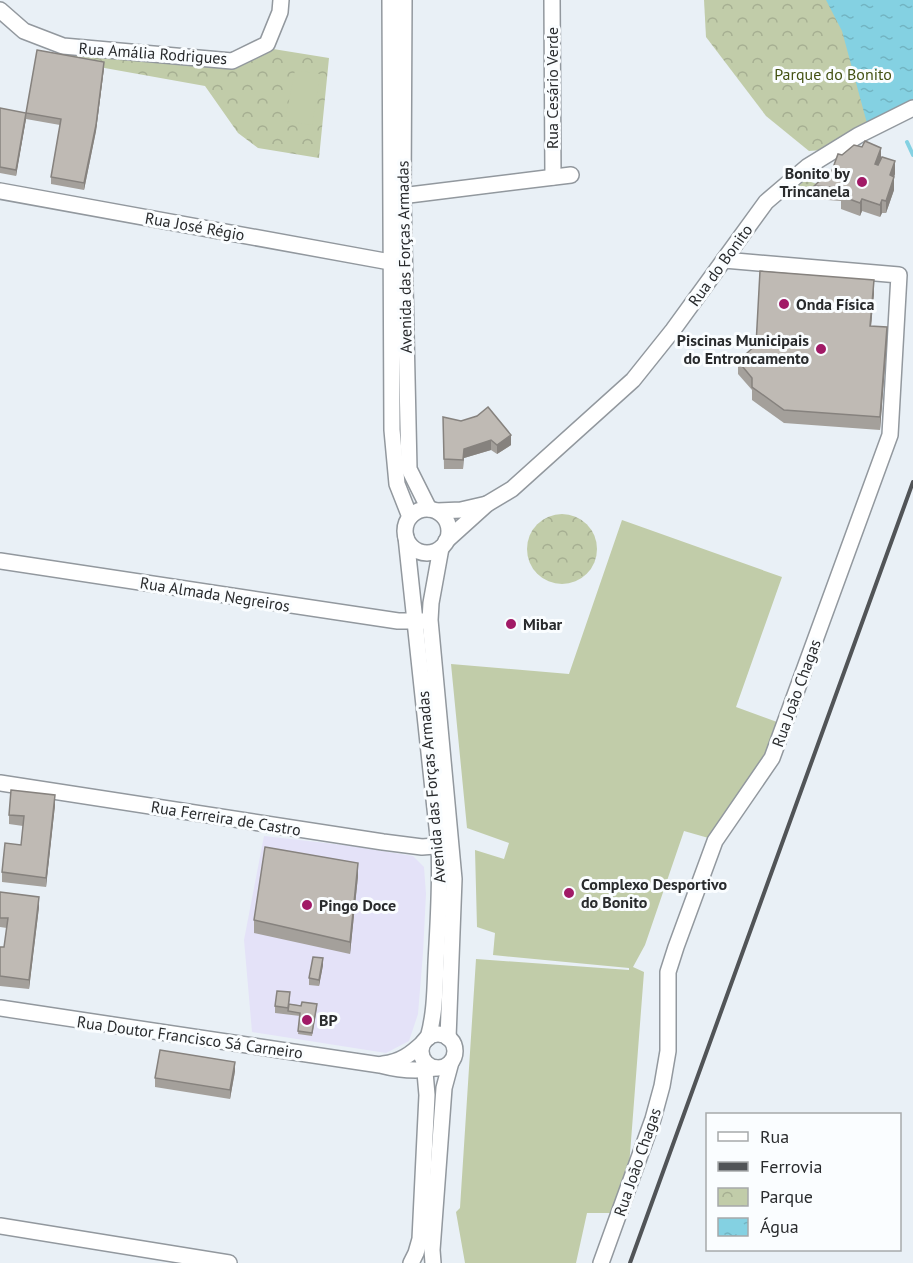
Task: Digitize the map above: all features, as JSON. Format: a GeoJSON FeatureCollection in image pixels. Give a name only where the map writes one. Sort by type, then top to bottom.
{"type":"FeatureCollection","features":[{"type":"Feature","properties":{"kind":"street","name":"Rua Amália Rodrigues"},"geometry":{"type":"LineString","coordinates":[[0,10],[24,31],[63,46],[232,61],[267,44],[280,12],[281,0]]}},
{"type":"Feature","properties":{"kind":"street","name":"Avenida das Forças Armadas"},"geometry":{"type":"LineString","coordinates":[[390,0],[408,469],[433,510]]}},
{"type":"Feature","properties":{"kind":"street","name":"Avenida das Forças Armadas"},"geometry":{"type":"LineString","coordinates":[[404,0],[396,196],[390,262],[392,430],[397,484],[410,517]]}},
{"type":"Feature","properties":{"kind":"street","name":"Rua Cesário Verde"},"geometry":{"type":"LineString","coordinates":[[552,0],[553,177]]}},
{"type":"Feature","properties":{"kind":"street","name":"Rua do Bonito"},"geometry":{"type":"LineString","coordinates":[[444,544],[487,504],[512,489],[633,380],[673,330],[766,202],[807,167],[859,135],[913,108]]}},
{"type":"Feature","properties":{"kind":"street"},"geometry":{"type":"LineString","coordinates":[[396,196],[571,175]]}},
{"type":"Feature","properties":{"kind":"street","name":"Rua José Régio"},"geometry":{"type":"LineString","coordinates":[[0,191],[390,262]]}},
{"type":"Feature","properties":{"kind":"street","name":"Rua João Chagas"},"geometry":{"type":"LineString","coordinates":[[601,1263],[653,1119],[662,1086],[668,1051],[669,972],[676,946],[715,841],[772,758],[890,435],[899,275],[723,260]]}},
{"type":"Feature","properties":{"kind":"street","name":"Rua do Bonito"},"geometry":{"type":"LineString","coordinates":[[433,510],[461,510],[487,504]]}},
{"type":"Feature","properties":{"kind":"street"},"geometry":{"type":"LineString","coordinates":[[433,510],[447,521],[449,528],[444,544],[428,553],[420,552],[409,544],[405,530],[410,517],[415,512],[433,510]]}},
{"type":"Feature","properties":{"kind":"street","name":"Avenida das Forças Armadas"},"geometry":{"type":"LineString","coordinates":[[406,537],[423,621],[445,845],[454,879],[448,1038],[454,1046],[454,1058],[444,1088],[432,1250],[433,1263]]}},
{"type":"Feature","properties":{"kind":"street","name":"Avenida das Forças Armadas"},"geometry":{"type":"LineString","coordinates":[[423,621],[431,603],[444,544]]}},
{"type":"Feature","properties":{"kind":"street","name":"Rua Almada Negreiros"},"geometry":{"type":"LineString","coordinates":[[0,561],[398,621],[423,621]]}},
{"type":"Feature","properties":{"kind":"street","name":"Rua Ferreira de Castro"},"geometry":{"type":"LineString","coordinates":[[0,783],[383,842],[422,847],[445,845]]}},
{"type":"Feature","properties":{"kind":"street","name":"Avenida das Forças Armadas"},"geometry":{"type":"LineString","coordinates":[[411,1263],[420,1239],[427,1095],[428,1066],[421,1052],[433,1019],[440,878],[445,845]]}},
{"type":"Feature","properties":{"kind":"street","name":"Rua Doutor Francisco Sá Carneiro"},"geometry":{"type":"LineString","coordinates":[[0,1008],[395,1069],[428,1066]]}},
{"type":"Feature","properties":{"kind":"street"},"geometry":{"type":"LineString","coordinates":[[380,1065],[396,1063],[426,1040],[438,1034],[448,1038]]}},
{"type":"Feature","properties":{"kind":"street"},"geometry":{"type":"LineString","coordinates":[[428,1066],[447,1066],[451,1062]]}},
{"type":"Feature","properties":{"kind":"street"},"geometry":{"type":"LineString","coordinates":[[0,1226],[229,1263]]}},
{"type":"Feature","properties":{"kind":"shaded area"},"geometry":{"type":"Polygon","coordinates":[[[264,836],[413,856],[424,867],[426,894],[418,1014],[409,1041],[386,1053],[252,1032],[244,940],[264,836]]]}},
{"type":"Feature","properties":{"kind":"green space","name":"Parque do Bonito"},"geometry":{"type":"Polygon","coordinates":[[[704,0],[913,0],[913,117],[849,148],[809,151],[766,116],[706,37],[704,0]]]}},
{"type":"Feature","properties":{"kind":"green space"},"geometry":{"type":"Polygon","coordinates":[[[267,48],[329,58],[319,158],[258,148],[238,133],[205,86],[60,60],[59,49],[227,65],[267,48]]]}},
{"type":"Feature","properties":{"kind":"green space"},"geometry":{"type":"Polygon","coordinates":[[[295,70],[320,74],[312,125],[285,121],[295,70]]]}},
{"type":"Feature","properties":{"kind":"green space"},"geometry":{"type":"Polygon","coordinates":[[[805,180],[826,187],[814,199],[787,196],[805,180]]]}},
{"type":"Feature","properties":{"kind":"green space"},"geometry":{"type":"Polygon","coordinates":[[[562,514],[575,517],[587,524],[594,536],[597,549],[594,562],[587,574],[575,581],[562,584],[549,581],[537,574],[530,562],[527,549],[530,536],[537,524],[549,517],[562,514]]]}},
{"type":"Feature","properties":{"kind":"green space","name":"Complexo Desportivo do Bonito"},"geometry":{"type":"Polygon","coordinates":[[[622,520],[782,577],[736,707],[777,722],[764,767],[712,839],[684,831],[645,945],[633,967],[644,972],[629,1167],[612,1213],[587,1213],[576,1263],[465,1263],[456,1212],[460,1208],[476,959],[629,970],[629,968],[493,955],[495,933],[477,927],[475,850],[504,859],[509,843],[467,828],[451,664],[569,674],[622,520]]]}},
{"type":"Feature","properties":{"kind":"water"},"geometry":{"type":"Polygon","coordinates":[[[826,0],[913,0],[913,103],[868,127],[842,31],[826,0]]]}},
{"type":"Feature","properties":{"kind":"building"},"geometry":{"type":"Polygon","coordinates":[[[37,50],[104,62],[96,125],[84,183],[51,177],[61,119],[26,113],[37,50]]]}},
{"type":"Feature","properties":{"kind":"building"},"geometry":{"type":"Polygon","coordinates":[[[0,108],[26,113],[16,170],[0,167],[0,108]]]}},
{"type":"Feature","properties":{"kind":"building","name":"Bonito by Trincanela"},"geometry":{"type":"Polygon","coordinates":[[[865,141],[881,148],[875,164],[878,165],[882,157],[895,161],[890,175],[894,177],[886,201],[882,200],[880,205],[862,199],[860,203],[841,196],[844,188],[814,186],[826,175],[830,176],[838,154],[842,155],[854,145],[862,147],[865,141]]]}},
{"type":"Feature","properties":{"kind":"building","name":"Piscinas Municipais do Entroncamento"},"geometry":{"type":"Polygon","coordinates":[[[760,271],[874,280],[870,326],[887,327],[880,417],[784,410],[752,387],[752,378],[738,361],[756,345],[760,271]]]}},
{"type":"Feature","properties":{"kind":"building"},"geometry":{"type":"Polygon","coordinates":[[[488,407],[511,435],[497,445],[491,440],[464,449],[463,460],[444,459],[443,417],[461,421],[477,416],[488,407]]]}},
{"type":"Feature","properties":{"kind":"building"},"geometry":{"type":"Polygon","coordinates":[[[11,790],[55,795],[46,878],[2,872],[5,843],[21,845],[24,816],[9,815],[11,790]]]}},
{"type":"Feature","properties":{"kind":"building","name":"Pingo Doce"},"geometry":{"type":"Polygon","coordinates":[[[265,847],[358,863],[350,942],[254,920],[265,847]]]}},
{"type":"Feature","properties":{"kind":"building"},"geometry":{"type":"Polygon","coordinates":[[[0,892],[39,897],[29,980],[0,976],[0,947],[4,947],[8,918],[0,918],[0,892]]]}},
{"type":"Feature","properties":{"kind":"building"},"geometry":{"type":"Polygon","coordinates":[[[313,957],[323,958],[319,980],[309,978],[313,957]]]}},
{"type":"Feature","properties":{"kind":"building"},"geometry":{"type":"Polygon","coordinates":[[[277,991],[290,992],[288,1008],[275,1006],[277,991]]]}},
{"type":"Feature","properties":{"kind":"building"},"geometry":{"type":"Polygon","coordinates":[[[302,1002],[317,1004],[312,1033],[298,1031],[300,1013],[288,1011],[289,1004],[301,1006],[302,1002]]]}},
{"type":"Feature","properties":{"kind":"building"},"geometry":{"type":"Polygon","coordinates":[[[160,1050],[235,1062],[230,1090],[155,1078],[160,1050]]]}},
{"type":"Feature","properties":{"kind":"waterway"},"geometry":{"type":"LineString","coordinates":[[907,142],[913,155]]}},
{"type":"Feature","properties":{"kind":"railway"},"geometry":{"type":"LineString","coordinates":[[630,1263],[913,482]]}},
{"type":"Feature","properties":{"kind":"place","name":"Bonito by Trincanela"},"geometry":{"type":"Point","coordinates":[862,182]}},
{"type":"Feature","properties":{"kind":"place","name":"Onda Física"},"geometry":{"type":"Point","coordinates":[784,304]}},
{"type":"Feature","properties":{"kind":"place","name":"Piscinas Municipais do Entroncamento"},"geometry":{"type":"Point","coordinates":[821,349]}},
{"type":"Feature","properties":{"kind":"place","name":"Mibar"},"geometry":{"type":"Point","coordinates":[511,624]}},
{"type":"Feature","properties":{"kind":"place","name":"Complexo Desportivo do Bonito"},"geometry":{"type":"Point","coordinates":[569,893]}},
{"type":"Feature","properties":{"kind":"place","name":"Pingo Doce"},"geometry":{"type":"Point","coordinates":[307,905]}},
{"type":"Feature","properties":{"kind":"place","name":"BP"},"geometry":{"type":"Point","coordinates":[307,1020]}}]}
